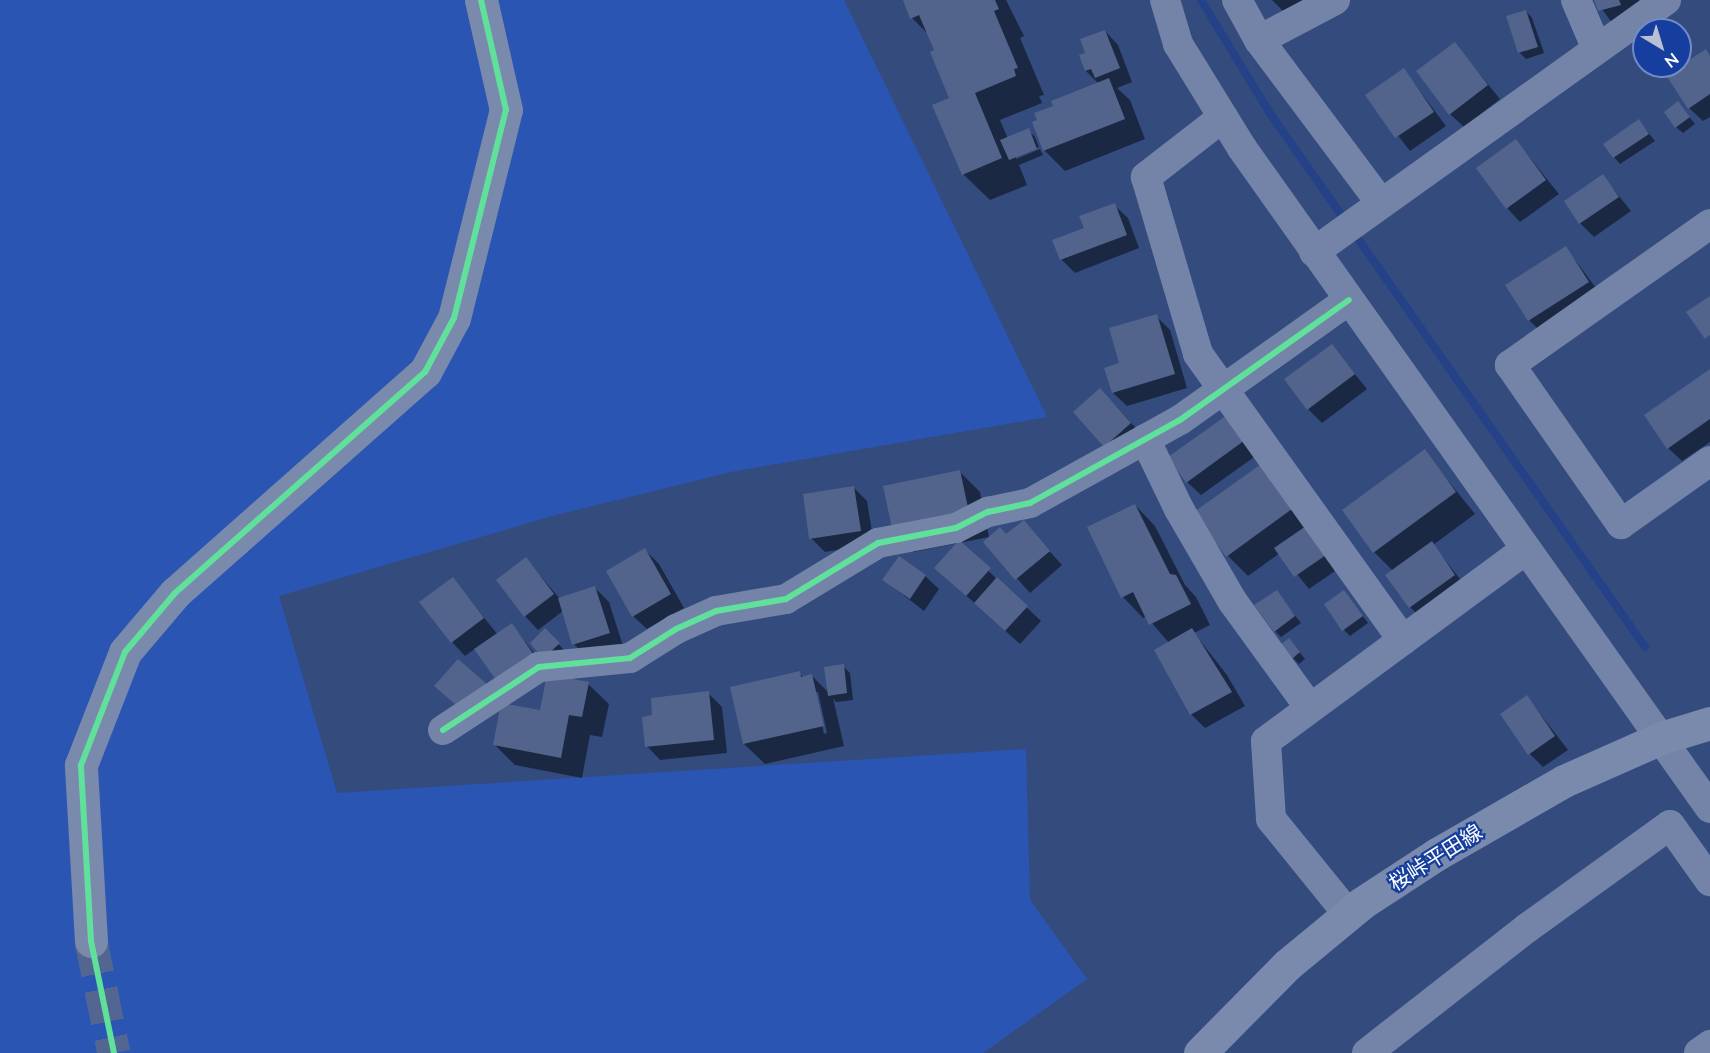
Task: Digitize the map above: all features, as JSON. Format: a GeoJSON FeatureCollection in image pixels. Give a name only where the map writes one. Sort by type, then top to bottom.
{"type":"FeatureCollection","features":[{"type":"Feature","properties":{"kind":"street"},"geometry":{"type":"LineString","coordinates":[[91,941],[81,765],[125,652],[175,593],[424,372],[454,318],[506,110],[481,0]]}},
{"type":"Feature","properties":{"kind":"street"},"geometry":{"type":"LineString","coordinates":[[1165,0],[1178,44],[1223,117],[1347,226]]}},
{"type":"Feature","properties":{"kind":"street"},"geometry":{"type":"LineString","coordinates":[[1237,0],[1259,40],[1347,226],[1349,300],[1710,808]]}},
{"type":"Feature","properties":{"kind":"street"},"geometry":{"type":"LineString","coordinates":[[1259,40],[1335,0]]}},
{"type":"Feature","properties":{"kind":"street"},"geometry":{"type":"LineString","coordinates":[[1576,0],[1596,47]]}},
{"type":"Feature","properties":{"kind":"street"},"geometry":{"type":"LineString","coordinates":[[1347,226],[1596,47],[1666,0]]}},
{"type":"Feature","properties":{"kind":"street"},"geometry":{"type":"LineString","coordinates":[[1223,117],[1146,177],[1198,354],[1222,391],[1403,640]]}},
{"type":"Feature","properties":{"kind":"street"},"geometry":{"type":"LineString","coordinates":[[1706,472],[1621,524],[1509,366],[1710,224]]}},
{"type":"Feature","properties":{"kind":"street"},"geometry":{"type":"LineString","coordinates":[[443,730],[539,667],[630,658],[676,629],[716,611],[786,599],[878,543],[956,528],[988,512],[1030,502],[1145,439],[1222,391],[1349,300]]}},
{"type":"Feature","properties":{"kind":"street"},"geometry":{"type":"LineString","coordinates":[[1145,439],[1179,509],[1233,602],[1310,708]]}},
{"type":"Feature","properties":{"kind":"street"},"geometry":{"type":"LineString","coordinates":[[1348,915],[1271,819],[1266,741],[1525,550]]}},
{"type":"Feature","properties":{"kind":"street","name":"桜峠平田線"},"geometry":{"type":"LineString","coordinates":[[1200,1053],[1287,965],[1348,915],[1437,854],[1564,781],[1661,738],[1710,723]]}},
{"type":"Feature","properties":{"kind":"street"},"geometry":{"type":"LineString","coordinates":[[1367,1053],[1501,947],[1670,825],[1710,881]]}},
{"type":"Feature","properties":{"kind":"street"},"geometry":{"type":"LineString","coordinates":[[1699,1053],[1710,1045]]}},
{"type":"Feature","properties":{"kind":"shaded area"},"geometry":{"type":"Polygon","coordinates":[[[0,0],[844,0],[1047,417],[731,472],[556,515],[279,596],[337,793],[1026,749],[1030,900],[1087,979],[983,1053],[0,1053],[0,0]]]}},
{"type":"Feature","properties":{"kind":"building"},"geometry":{"type":"Polygon","coordinates":[[[903,0],[995,0],[999,9],[994,11],[1018,68],[1014,69],[1016,76],[975,93],[1002,158],[962,175],[932,105],[949,98],[930,52],[934,50],[919,15],[910,19],[903,0]]]}},
{"type":"Feature","properties":{"kind":"building"},"geometry":{"type":"Polygon","coordinates":[[[1594,0],[1619,0],[1621,5],[1598,11],[1594,0]]]}},
{"type":"Feature","properties":{"kind":"building"},"geometry":{"type":"Polygon","coordinates":[[[1526,10],[1538,47],[1518,53],[1506,16],[1526,10]]]}},
{"type":"Feature","properties":{"kind":"building"},"geometry":{"type":"Polygon","coordinates":[[[1105,30],[1120,68],[1095,78],[1091,69],[1085,71],[1079,55],[1085,53],[1080,39],[1105,30]]]}},
{"type":"Feature","properties":{"kind":"building"},"geometry":{"type":"Polygon","coordinates":[[[1455,42],[1488,85],[1449,115],[1416,71],[1455,42]]]}},
{"type":"Feature","properties":{"kind":"building"},"geometry":{"type":"Polygon","coordinates":[[[1706,49],[1710,56],[1710,94],[1688,109],[1668,78],[1692,78],[1692,58],[1706,49]]]}},
{"type":"Feature","properties":{"kind":"building"},"geometry":{"type":"Polygon","coordinates":[[[1404,68],[1434,112],[1395,138],[1365,95],[1404,68]]]}},
{"type":"Feature","properties":{"kind":"building"},"geometry":{"type":"Polygon","coordinates":[[[1109,78],[1125,119],[1043,151],[1032,122],[1037,120],[1034,113],[1053,106],[1051,101],[1109,78]]]}},
{"type":"Feature","properties":{"kind":"building"},"geometry":{"type":"Polygon","coordinates":[[[1678,101],[1690,117],[1675,128],[1664,112],[1678,101]]]}},
{"type":"Feature","properties":{"kind":"building"},"geometry":{"type":"Polygon","coordinates":[[[1639,119],[1649,134],[1613,158],[1603,144],[1639,119]]]}},
{"type":"Feature","properties":{"kind":"building"},"geometry":{"type":"Polygon","coordinates":[[[1029,128],[1037,149],[1009,160],[1000,140],[1029,128]]]}},
{"type":"Feature","properties":{"kind":"building"},"geometry":{"type":"Polygon","coordinates":[[[1516,139],[1546,180],[1506,209],[1476,168],[1516,139]]]}},
{"type":"Feature","properties":{"kind":"building"},"geometry":{"type":"Polygon","coordinates":[[[1603,174],[1619,197],[1579,224],[1564,201],[1603,174]]]}},
{"type":"Feature","properties":{"kind":"building"},"geometry":{"type":"Polygon","coordinates":[[[1115,203],[1127,235],[1060,260],[1052,240],[1084,228],[1079,216],[1115,203]]]}},
{"type":"Feature","properties":{"kind":"building"},"geometry":{"type":"Polygon","coordinates":[[[1566,246],[1589,282],[1528,321],[1505,285],[1566,246]]]}},
{"type":"Feature","properties":{"kind":"building"},"geometry":{"type":"Polygon","coordinates":[[[1710,296],[1710,335],[1705,339],[1686,312],[1710,296]]]}},
{"type":"Feature","properties":{"kind":"building"},"geometry":{"type":"Polygon","coordinates":[[[1157,314],[1175,374],[1112,393],[1104,368],[1119,363],[1109,328],[1157,314]]]}},
{"type":"Feature","properties":{"kind":"building"},"geometry":{"type":"Polygon","coordinates":[[[1332,344],[1355,374],[1307,410],[1284,379],[1332,344]]]}},
{"type":"Feature","properties":{"kind":"building"},"geometry":{"type":"Polygon","coordinates":[[[1710,369],[1710,419],[1667,449],[1644,415],[1710,369]]]}},
{"type":"Feature","properties":{"kind":"building"},"geometry":{"type":"Polygon","coordinates":[[[1100,388],[1131,423],[1104,447],[1073,412],[1100,388]]]}},
{"type":"Feature","properties":{"kind":"building"},"geometry":{"type":"Polygon","coordinates":[[[1227,415],[1245,440],[1186,483],[1168,457],[1227,415]]]}},
{"type":"Feature","properties":{"kind":"building"},"geometry":{"type":"Polygon","coordinates":[[[1425,449],[1456,492],[1373,553],[1342,510],[1425,449]]]}},
{"type":"Feature","properties":{"kind":"building"},"geometry":{"type":"Polygon","coordinates":[[[1264,462],[1296,506],[1226,557],[1194,512],[1264,462]]]}},
{"type":"Feature","properties":{"kind":"building"},"geometry":{"type":"Polygon","coordinates":[[[960,470],[970,517],[893,533],[883,486],[960,470]]]}},
{"type":"Feature","properties":{"kind":"building"},"geometry":{"type":"Polygon","coordinates":[[[854,486],[861,531],[809,539],[803,494],[854,486]]]}},
{"type":"Feature","properties":{"kind":"building"},"geometry":{"type":"Polygon","coordinates":[[[1135,504],[1170,574],[1176,575],[1191,604],[1149,625],[1133,592],[1121,598],[1087,527],[1135,504]]]}},
{"type":"Feature","properties":{"kind":"building"},"geometry":{"type":"Polygon","coordinates":[[[1024,520],[1050,551],[1015,580],[983,542],[1000,527],[1006,534],[1024,520]]]}},
{"type":"Feature","properties":{"kind":"building"},"geometry":{"type":"Polygon","coordinates":[[[1306,526],[1326,555],[1294,577],[1274,548],[1306,526]]]}},
{"type":"Feature","properties":{"kind":"building"},"geometry":{"type":"Polygon","coordinates":[[[959,540],[991,568],[966,596],[934,568],[959,540]]]}},
{"type":"Feature","properties":{"kind":"building"},"geometry":{"type":"Polygon","coordinates":[[[1432,541],[1455,575],[1409,608],[1385,575],[1432,541]]]}},
{"type":"Feature","properties":{"kind":"building"},"geometry":{"type":"Polygon","coordinates":[[[645,548],[671,594],[632,617],[606,571],[645,548]]]}},
{"type":"Feature","properties":{"kind":"building"},"geometry":{"type":"Polygon","coordinates":[[[899,556],[926,575],[910,599],[882,580],[899,556]]]}},
{"type":"Feature","properties":{"kind":"building"},"geometry":{"type":"Polygon","coordinates":[[[526,557],[554,594],[524,617],[496,580],[526,557]]]}},
{"type":"Feature","properties":{"kind":"building"},"geometry":{"type":"Polygon","coordinates":[[[453,577],[484,618],[451,643],[419,602],[453,577]]]}},
{"type":"Feature","properties":{"kind":"building"},"geometry":{"type":"Polygon","coordinates":[[[997,577],[1028,606],[1005,631],[974,603],[997,577]]]}},
{"type":"Feature","properties":{"kind":"building"},"geometry":{"type":"Polygon","coordinates":[[[595,586],[610,633],[572,645],[558,598],[595,586]]]}},
{"type":"Feature","properties":{"kind":"building"},"geometry":{"type":"Polygon","coordinates":[[[1277,590],[1295,616],[1274,632],[1254,605],[1277,590]]]}},
{"type":"Feature","properties":{"kind":"building"},"geometry":{"type":"Polygon","coordinates":[[[1344,590],[1363,616],[1342,631],[1324,604],[1344,590]]]}},
{"type":"Feature","properties":{"kind":"building"},"geometry":{"type":"Polygon","coordinates":[[[512,623],[538,661],[501,687],[474,649],[512,623]]]}},
{"type":"Feature","properties":{"kind":"building"},"geometry":{"type":"Polygon","coordinates":[[[545,628],[560,643],[543,659],[530,643],[545,628]]]}},
{"type":"Feature","properties":{"kind":"building"},"geometry":{"type":"Polygon","coordinates":[[[1192,628],[1232,692],[1190,715],[1154,650],[1192,628]]]}},
{"type":"Feature","properties":{"kind":"building"},"geometry":{"type":"Polygon","coordinates":[[[1289,638],[1300,652],[1292,659],[1280,645],[1289,638]]]}},
{"type":"Feature","properties":{"kind":"building"},"geometry":{"type":"Polygon","coordinates":[[[458,659],[488,685],[464,712],[434,686],[458,659]]]}},
{"type":"Feature","properties":{"kind":"building"},"geometry":{"type":"Polygon","coordinates":[[[844,664],[847,693],[828,696],[824,667],[844,664]]]}},
{"type":"Feature","properties":{"kind":"building"},"geometry":{"type":"Polygon","coordinates":[[[800,671],[801,677],[812,674],[824,726],[743,744],[730,687],[800,671]]]}},
{"type":"Feature","properties":{"kind":"building"},"geometry":{"type":"Polygon","coordinates":[[[547,674],[589,682],[582,717],[569,715],[561,758],[493,745],[501,703],[540,710],[547,674]]]}},
{"type":"Feature","properties":{"kind":"building"},"geometry":{"type":"Polygon","coordinates":[[[709,691],[714,740],[645,747],[642,717],[652,715],[651,698],[709,691]]]}},
{"type":"Feature","properties":{"kind":"building"},"geometry":{"type":"Polygon","coordinates":[[[1527,695],[1555,736],[1528,755],[1500,714],[1527,695]]]}},
{"type":"Feature","properties":{"kind":"waterway"},"geometry":{"type":"LineString","coordinates":[[1201,0],[1269,112],[1645,647]]}},
{"type":"Feature","properties":{"kind":"tunnel"},"geometry":{"type":"LineString","coordinates":[[91,941],[114,1053]]}},
{"type":"Feature","properties":{"kind":"cycle path"},"geometry":{"type":"LineString","coordinates":[[114,1053],[91,941],[81,765],[125,652],[175,593],[425,372],[454,318],[506,110],[481,0]]}},
{"type":"Feature","properties":{"kind":"cycle path"},"geometry":{"type":"LineString","coordinates":[[443,730],[539,667],[630,658],[676,629],[716,611],[786,599],[878,543],[956,528],[988,512],[1030,503],[1180,420],[1349,300]]}}]}
